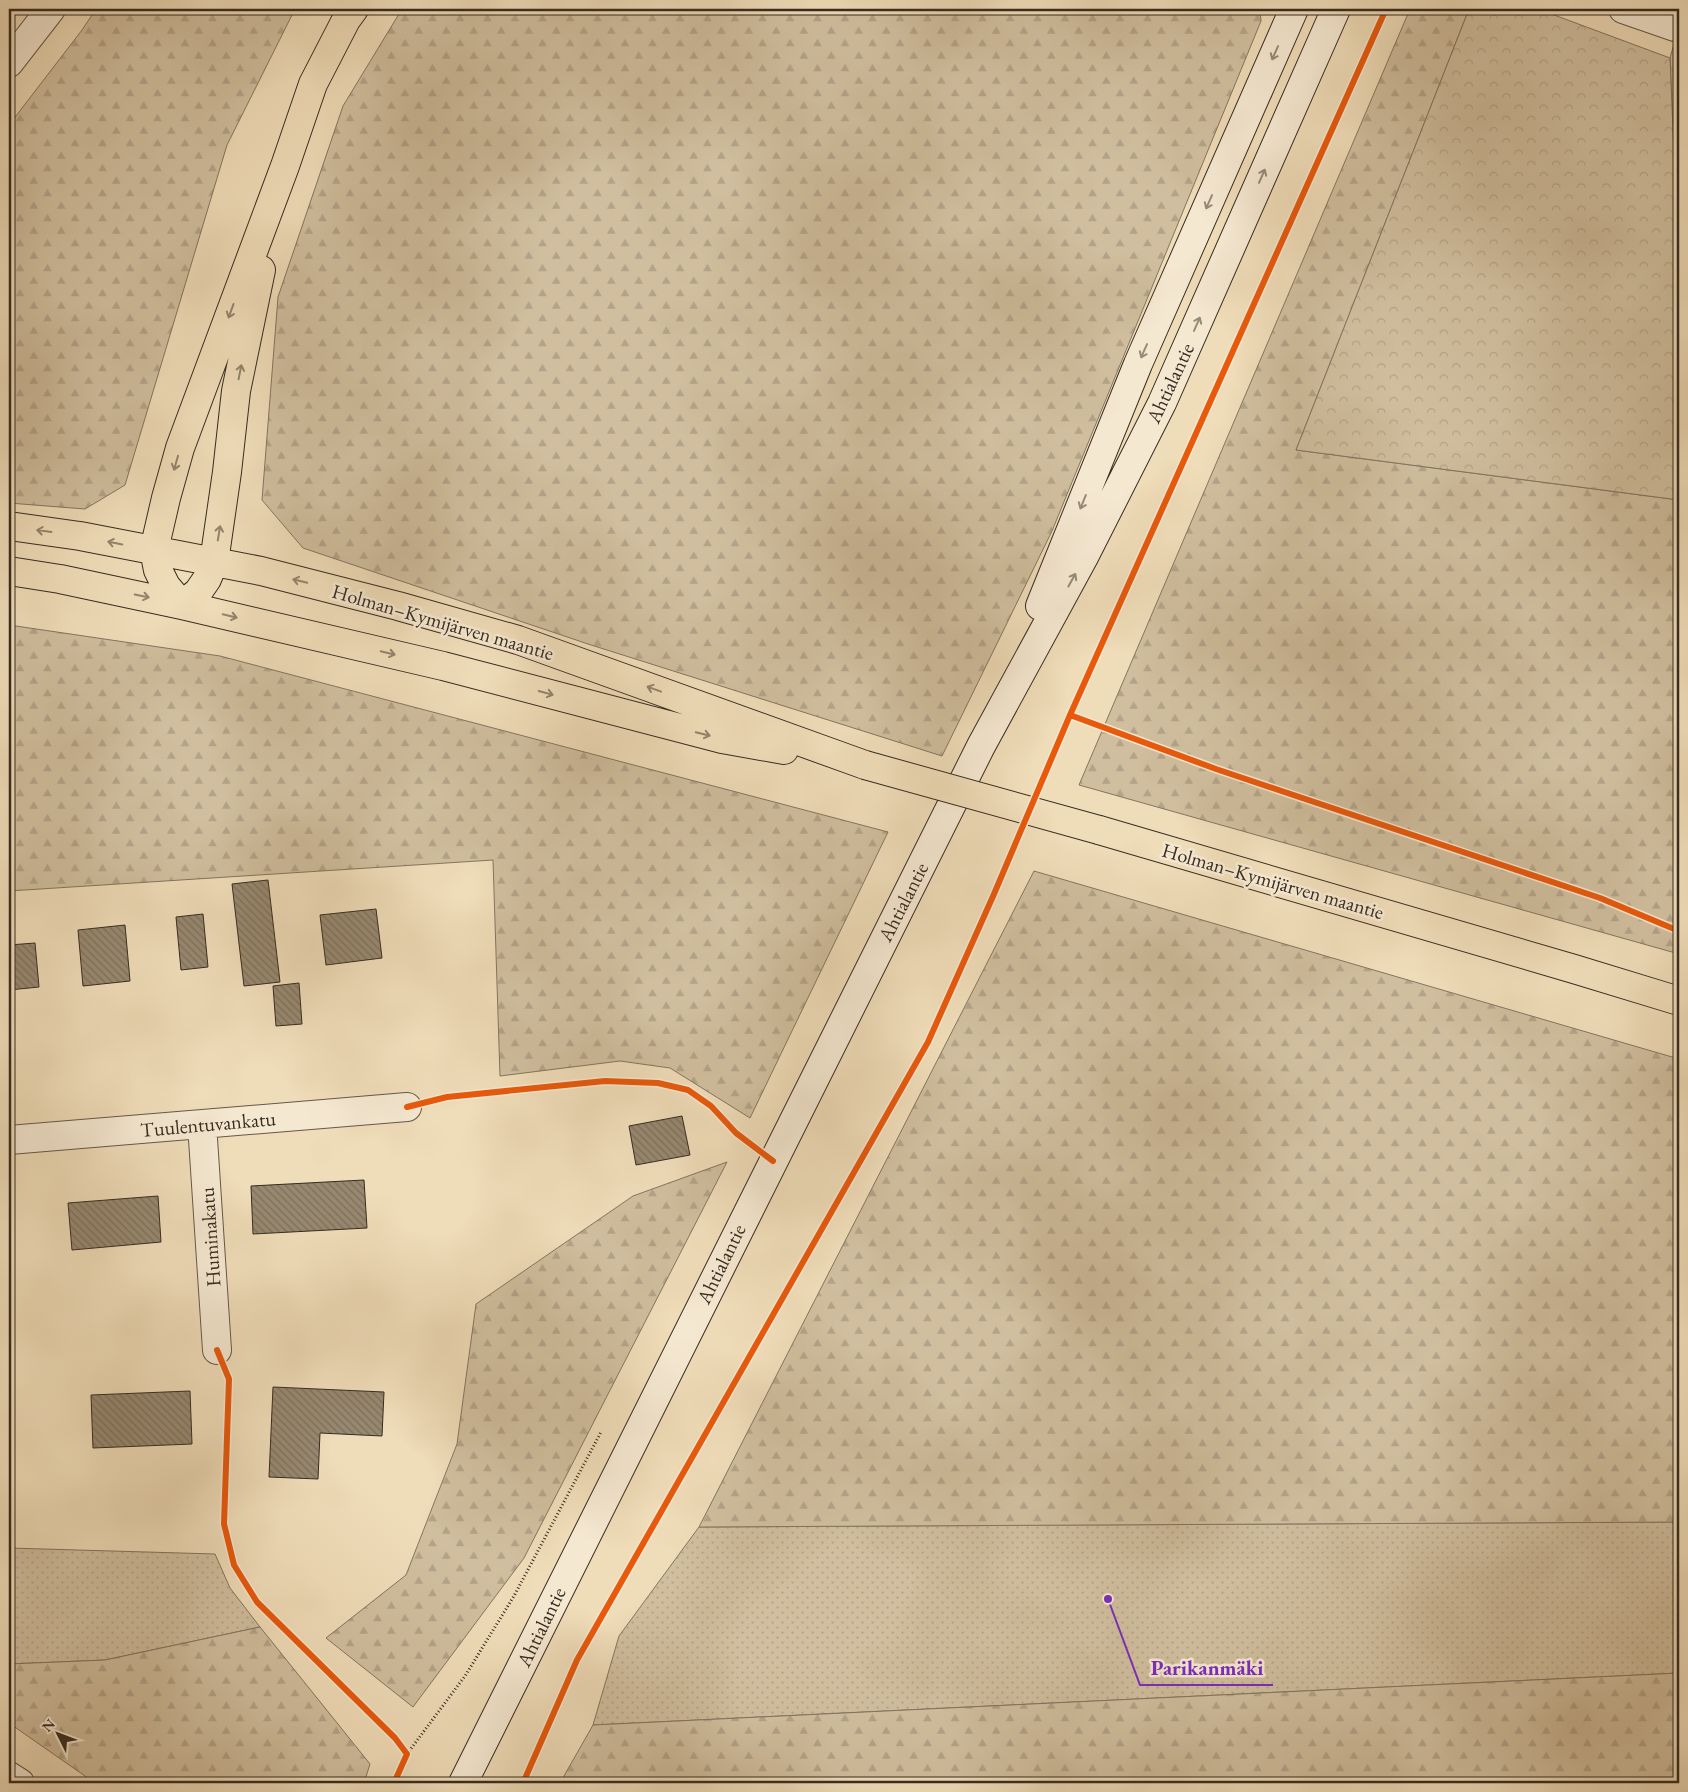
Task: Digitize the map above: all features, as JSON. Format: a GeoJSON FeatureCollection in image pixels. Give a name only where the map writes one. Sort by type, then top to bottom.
{"type":"FeatureCollection","features":[{"type":"Feature","properties":{"kind":"highway"},"geometry":{"type":"LineString","coordinates":[[284,166],[236,391],[226,481],[214,562],[207,579],[198,592],[182,605],[166,586],[158,570],[154,550],[180,448],[313,84],[346,20],[354,9]]}},
{"type":"Feature","properties":{"kind":"highway","name":"Holman–Kymijärven maantie"},"geometry":{"type":"LineString","coordinates":[[9,526],[80,536],[261,572],[389,604],[518,640],[865,765],[1099,830],[1574,968],[1679,1001]]}},
{"type":"Feature","properties":{"kind":"highway","name":"Holman–Kymijärven maantie"},"geometry":{"type":"LineString","coordinates":[[9,571],[182,605],[443,666],[722,738],[865,765]]}},
{"type":"Feature","properties":{"kind":"main road"},"geometry":{"type":"LineString","coordinates":[[9,63],[51,9]]}},
{"type":"Feature","properties":{"kind":"main road","name":"Ahtialantie"},"geometry":{"type":"LineString","coordinates":[[981,746],[1138,364],[1294,9]]}},
{"type":"Feature","properties":{"kind":"main road","name":"Ahtialantie"},"geometry":{"type":"LineString","coordinates":[[462,1783],[981,746],[1085,555],[1162,403],[1336,9]]}},
{"type":"Feature","properties":{"kind":"main road"},"geometry":{"type":"LineString","coordinates":[[1623,9],[1675,27]]}},
{"type":"Feature","properties":{"kind":"main road","name":"Tuulentuvankatu"},"geometry":{"type":"LineString","coordinates":[[9,1140],[407,1107]]}},
{"type":"Feature","properties":{"kind":"main road","name":"Huminakatu"},"geometry":{"type":"LineString","coordinates":[[202,1124],[217,1350]]}},
{"type":"Feature","properties":{"kind":"main road"},"geometry":{"type":"LineString","coordinates":[[9,1776],[20,1783]]}},
{"type":"Feature","properties":{"kind":"path"},"geometry":{"type":"LineString","coordinates":[[404,1761],[407,1754],[465,1676],[514,1596],[601,1431]]}},
{"type":"Feature","properties":{"kind":"path"},"geometry":{"type":"LineString","coordinates":[[401,1746],[407,1754]]}},
{"type":"Feature","properties":{"kind":"green space"},"geometry":{"type":"Polygon","coordinates":[[[96,9],[295,9],[227,145],[125,485],[85,509],[9,503],[9,125],[96,9]]]}},
{"type":"Feature","properties":{"kind":"green space"},"geometry":{"type":"Polygon","coordinates":[[[402,9],[1260,9],[1261,21],[1052,531],[942,756],[588,644],[303,548],[262,500],[278,297],[343,106],[402,9]]]}},
{"type":"Feature","properties":{"kind":"green space"},"geometry":{"type":"Polygon","coordinates":[[[1410,9],[1469,9],[1296,450],[1679,500],[1679,954],[1079,785],[1410,9]]]}},
{"type":"Feature","properties":{"kind":"green space"},"geometry":{"type":"Polygon","coordinates":[[[1469,9],[1538,9],[1670,58],[1679,276],[1679,500],[1296,450],[1469,9]]]}},
{"type":"Feature","properties":{"kind":"green space"},"geometry":{"type":"Polygon","coordinates":[[[1679,26],[1679,276],[1670,58],[1679,26]]]}},
{"type":"Feature","properties":{"kind":"green space"},"geometry":{"type":"Polygon","coordinates":[[[9,625],[220,656],[888,832],[750,1118],[670,1068],[620,1061],[500,1076],[493,860],[9,891],[9,625]]]}},
{"type":"Feature","properties":{"kind":"green space"},"geometry":{"type":"Polygon","coordinates":[[[1034,871],[1679,1059],[1679,1522],[699,1527],[1034,871]]]}},
{"type":"Feature","properties":{"kind":"green space"},"geometry":{"type":"Polygon","coordinates":[[[727,1162],[524,1558],[413,1707],[326,1638],[406,1575],[457,1444],[476,1304],[633,1196],[727,1162]]]}},
{"type":"Feature","properties":{"kind":"green space"},"geometry":{"type":"Polygon","coordinates":[[[1679,1522],[1679,1673],[593,1725],[619,1636],[699,1527],[1679,1522]]]}},
{"type":"Feature","properties":{"kind":"green space"},"geometry":{"type":"Polygon","coordinates":[[[9,1548],[215,1554],[230,1588],[260,1627],[105,1660],[9,1664],[9,1548]]]}},
{"type":"Feature","properties":{"kind":"green space"},"geometry":{"type":"Polygon","coordinates":[[[260,1627],[370,1764],[364,1783],[95,1783],[9,1723],[9,1664],[105,1660],[260,1627]]]}},
{"type":"Feature","properties":{"kind":"green space"},"geometry":{"type":"Polygon","coordinates":[[[1679,1673],[1679,1783],[560,1783],[593,1725],[1679,1673]]]}},
{"type":"Feature","properties":{"kind":"building"},"geometry":{"type":"Polygon","coordinates":[[[268,880],[280,982],[244,986],[232,884],[268,880]]]}},
{"type":"Feature","properties":{"kind":"building"},"geometry":{"type":"Polygon","coordinates":[[[376,909],[382,958],[326,965],[320,915],[376,909]]]}},
{"type":"Feature","properties":{"kind":"building"},"geometry":{"type":"Polygon","coordinates":[[[203,914],[208,967],[181,970],[176,917],[203,914]]]}},
{"type":"Feature","properties":{"kind":"building"},"geometry":{"type":"Polygon","coordinates":[[[125,925],[130,981],[83,986],[78,930],[125,925]]]}},
{"type":"Feature","properties":{"kind":"building"},"geometry":{"type":"Polygon","coordinates":[[[35,943],[39,987],[9,990],[9,945],[35,943]]]}},
{"type":"Feature","properties":{"kind":"building"},"geometry":{"type":"Polygon","coordinates":[[[299,983],[302,1024],[276,1026],[273,986],[299,983]]]}},
{"type":"Feature","properties":{"kind":"building"},"geometry":{"type":"Polygon","coordinates":[[[682,1116],[690,1155],[636,1165],[629,1126],[682,1116]]]}},
{"type":"Feature","properties":{"kind":"building"},"geometry":{"type":"Polygon","coordinates":[[[364,1180],[367,1228],[253,1234],[251,1186],[364,1180]]]}},
{"type":"Feature","properties":{"kind":"building"},"geometry":{"type":"Polygon","coordinates":[[[158,1196],[161,1242],[72,1250],[68,1203],[158,1196]]]}},
{"type":"Feature","properties":{"kind":"building"},"geometry":{"type":"Polygon","coordinates":[[[273,1387],[384,1392],[382,1436],[320,1433],[318,1479],[269,1477],[273,1387]]]}},
{"type":"Feature","properties":{"kind":"building"},"geometry":{"type":"Polygon","coordinates":[[[190,1391],[192,1444],[93,1448],[91,1395],[190,1391]]]}},
{"type":"Feature","properties":{"kind":"cycle path"},"geometry":{"type":"LineString","coordinates":[[523,1783],[577,1660],[928,1042],[994,894],[1070,715],[1386,9]]}},
{"type":"Feature","properties":{"kind":"cycle path"},"geometry":{"type":"LineString","coordinates":[[1070,715],[1216,769],[1600,898],[1679,931]]}},
{"type":"Feature","properties":{"kind":"cycle path"},"geometry":{"type":"LineString","coordinates":[[407,1107],[447,1097],[605,1081],[658,1083],[688,1090],[711,1106],[736,1133],[773,1161]]}},
{"type":"Feature","properties":{"kind":"cycle path"},"geometry":{"type":"LineString","coordinates":[[217,1350],[229,1379],[224,1524],[234,1565],[257,1602],[395,1738],[407,1754],[394,1783]]}},
{"type":"Feature","properties":{"kind":"place","name":"Parikanmäki"},"geometry":{"type":"Point","coordinates":[1108,1599]}}]}
